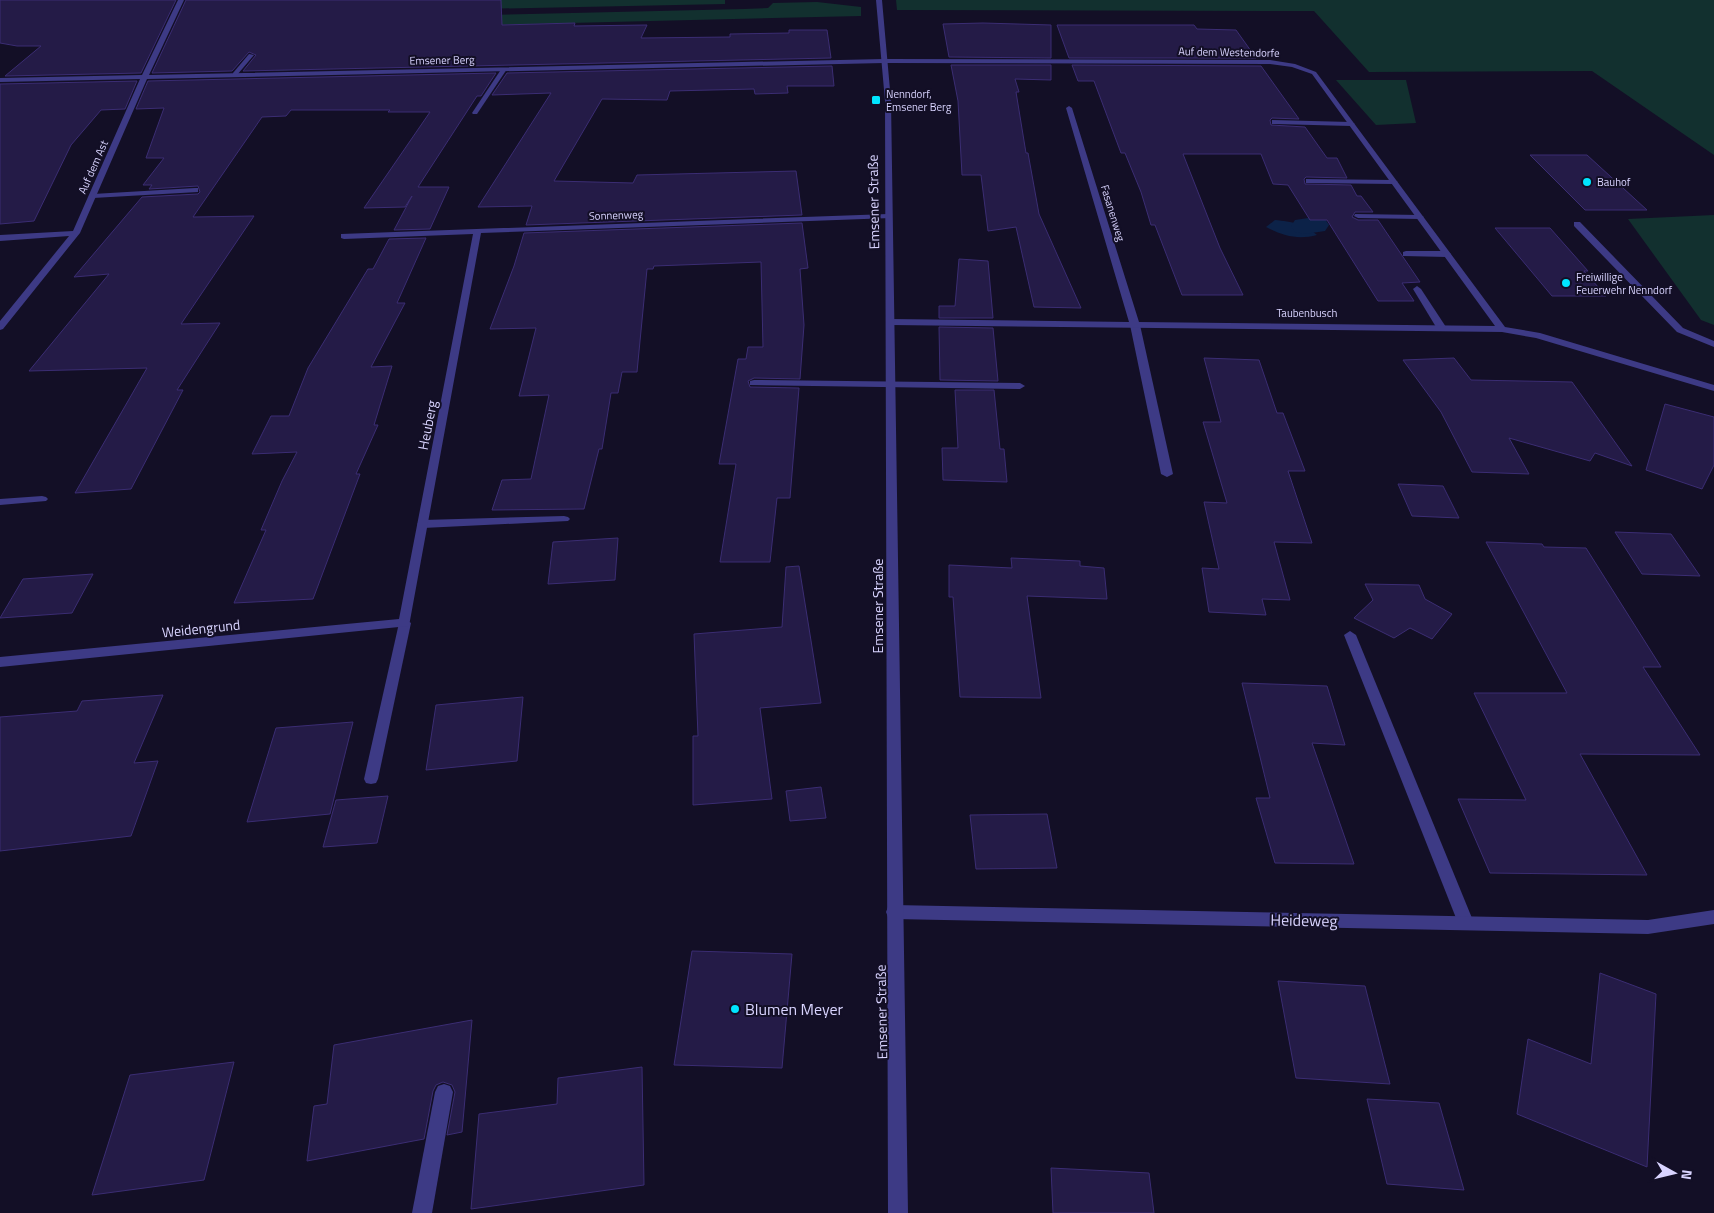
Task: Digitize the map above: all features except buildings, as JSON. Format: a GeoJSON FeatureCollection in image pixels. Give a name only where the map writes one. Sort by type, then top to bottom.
{"type":"FeatureCollection","features":[{"type":"Feature","properties":{"kind":"street","name":"Auf dem Ast"},"geometry":{"type":"LineString","coordinates":[[0,327],[76,232],[181,0]]}},
{"type":"Feature","properties":{"kind":"street","name":"Emsener Straße"},"geometry":{"type":"LineString","coordinates":[[879,0],[888,101],[898,1213]]}},
{"type":"Feature","properties":{"kind":"street"},"geometry":{"type":"LineString","coordinates":[[236,74],[251,55]]}},
{"type":"Feature","properties":{"kind":"street","name":"Emsener Berg"},"geometry":{"type":"LineString","coordinates":[[0,80],[884,61]]}},
{"type":"Feature","properties":{"kind":"street","name":"Auf dem Westendorfe"},"geometry":{"type":"LineString","coordinates":[[884,61],[1270,62],[1293,65],[1314,73],[1502,329]]}},
{"type":"Feature","properties":{"kind":"street"},"geometry":{"type":"LineString","coordinates":[[475,113],[504,69]]}},
{"type":"Feature","properties":{"kind":"street","name":"Fasanenweg"},"geometry":{"type":"LineString","coordinates":[[1069,108],[1135,325],[1167,474]]}},
{"type":"Feature","properties":{"kind":"street"},"geometry":{"type":"LineString","coordinates":[[1275,122],[1351,124]]}},
{"type":"Feature","properties":{"kind":"street"},"geometry":{"type":"LineString","coordinates":[[1309,181],[1394,182]]}},
{"type":"Feature","properties":{"kind":"street"},"geometry":{"type":"LineString","coordinates":[[93,196],[195,190]]}},
{"type":"Feature","properties":{"kind":"street","name":"Sonnenweg"},"geometry":{"type":"LineString","coordinates":[[344,236],[888,216]]}},
{"type":"Feature","properties":{"kind":"street"},"geometry":{"type":"LineString","coordinates":[[1358,216],[1420,217]]}},
{"type":"Feature","properties":{"kind":"street"},"geometry":{"type":"LineString","coordinates":[[1577,224],[1680,330],[1714,344]]}},
{"type":"Feature","properties":{"kind":"street"},"geometry":{"type":"LineString","coordinates":[[0,238],[76,232]]}},
{"type":"Feature","properties":{"kind":"street","name":"Heuberg"},"geometry":{"type":"LineString","coordinates":[[371,779],[405,623],[477,232]]}},
{"type":"Feature","properties":{"kind":"street"},"geometry":{"type":"LineString","coordinates":[[1406,254],[1447,254]]}},
{"type":"Feature","properties":{"kind":"street"},"geometry":{"type":"LineString","coordinates":[[1417,289],[1441,327]]}},
{"type":"Feature","properties":{"kind":"street","name":"Taubenbusch"},"geometry":{"type":"LineString","coordinates":[[890,322],[1502,329],[1537,335],[1714,388]]}},
{"type":"Feature","properties":{"kind":"street"},"geometry":{"type":"LineString","coordinates":[[754,382],[891,386],[1020,386]]}},
{"type":"Feature","properties":{"kind":"street"},"geometry":{"type":"LineString","coordinates":[[0,502],[42,499]]}},
{"type":"Feature","properties":{"kind":"street"},"geometry":{"type":"LineString","coordinates":[[423,524],[564,519]]}},
{"type":"Feature","properties":{"kind":"street","name":"Weidengrund"},"geometry":{"type":"LineString","coordinates":[[0,662],[405,623]]}},
{"type":"Feature","properties":{"kind":"street"},"geometry":{"type":"LineString","coordinates":[[1350,635],[1466,923]]}},
{"type":"Feature","properties":{"kind":"street","name":"Heideweg"},"geometry":{"type":"LineString","coordinates":[[894,912],[1648,926],[1714,917]]}},
{"type":"Feature","properties":{"kind":"street"},"geometry":{"type":"LineString","coordinates":[[422,1213],[444,1092]]}},
{"type":"Feature","properties":{"kind":"green space"},"geometry":{"type":"Polygon","coordinates":[[[482,0],[725,0],[725,4],[478,9],[482,0]]]}},
{"type":"Feature","properties":{"kind":"green space"},"geometry":{"type":"Polygon","coordinates":[[[896,0],[1714,0],[1714,155],[1592,71],[1369,72],[1314,11],[897,10],[896,0]]]}},
{"type":"Feature","properties":{"kind":"green space"},"geometry":{"type":"Polygon","coordinates":[[[817,2],[861,7],[861,16],[401,27],[395,33],[343,33],[315,69],[275,71],[292,63],[296,57],[318,56],[328,41],[284,42],[281,45],[269,44],[277,35],[226,36],[218,46],[188,44],[193,37],[206,37],[212,30],[179,31],[180,26],[210,20],[265,17],[485,15],[744,9],[768,8],[773,3],[817,2]]]}},
{"type":"Feature","properties":{"kind":"green space"},"geometry":{"type":"Polygon","coordinates":[[[1336,80],[1406,80],[1416,123],[1376,125],[1336,80]]]}},
{"type":"Feature","properties":{"kind":"green space"},"geometry":{"type":"Polygon","coordinates":[[[1714,215],[1714,325],[1701,320],[1628,219],[1714,215]]]}},
{"type":"Feature","properties":{"kind":"water"},"geometry":{"type":"Polygon","coordinates":[[[1275,220],[1292,222],[1317,235],[1291,236],[1278,233],[1266,227],[1275,220]]]}},
{"type":"Feature","properties":{"kind":"waterway"},"geometry":{"type":"LineString","coordinates":[[1305,226],[1315,225]]}},
{"type":"Feature","properties":{"kind":"place","name":"Nenndorf, Emsener Berg"},"geometry":{"type":"Point","coordinates":[876,100]}},
{"type":"Feature","properties":{"kind":"place","name":"Bauhof"},"geometry":{"type":"Point","coordinates":[1587,182]}},
{"type":"Feature","properties":{"kind":"place","name":"Freiwillige Feuerwehr Nenndorf"},"geometry":{"type":"Point","coordinates":[1566,283]}},
{"type":"Feature","properties":{"kind":"place","name":"Blumen Meyer"},"geometry":{"type":"Point","coordinates":[735,1009]}}]}
